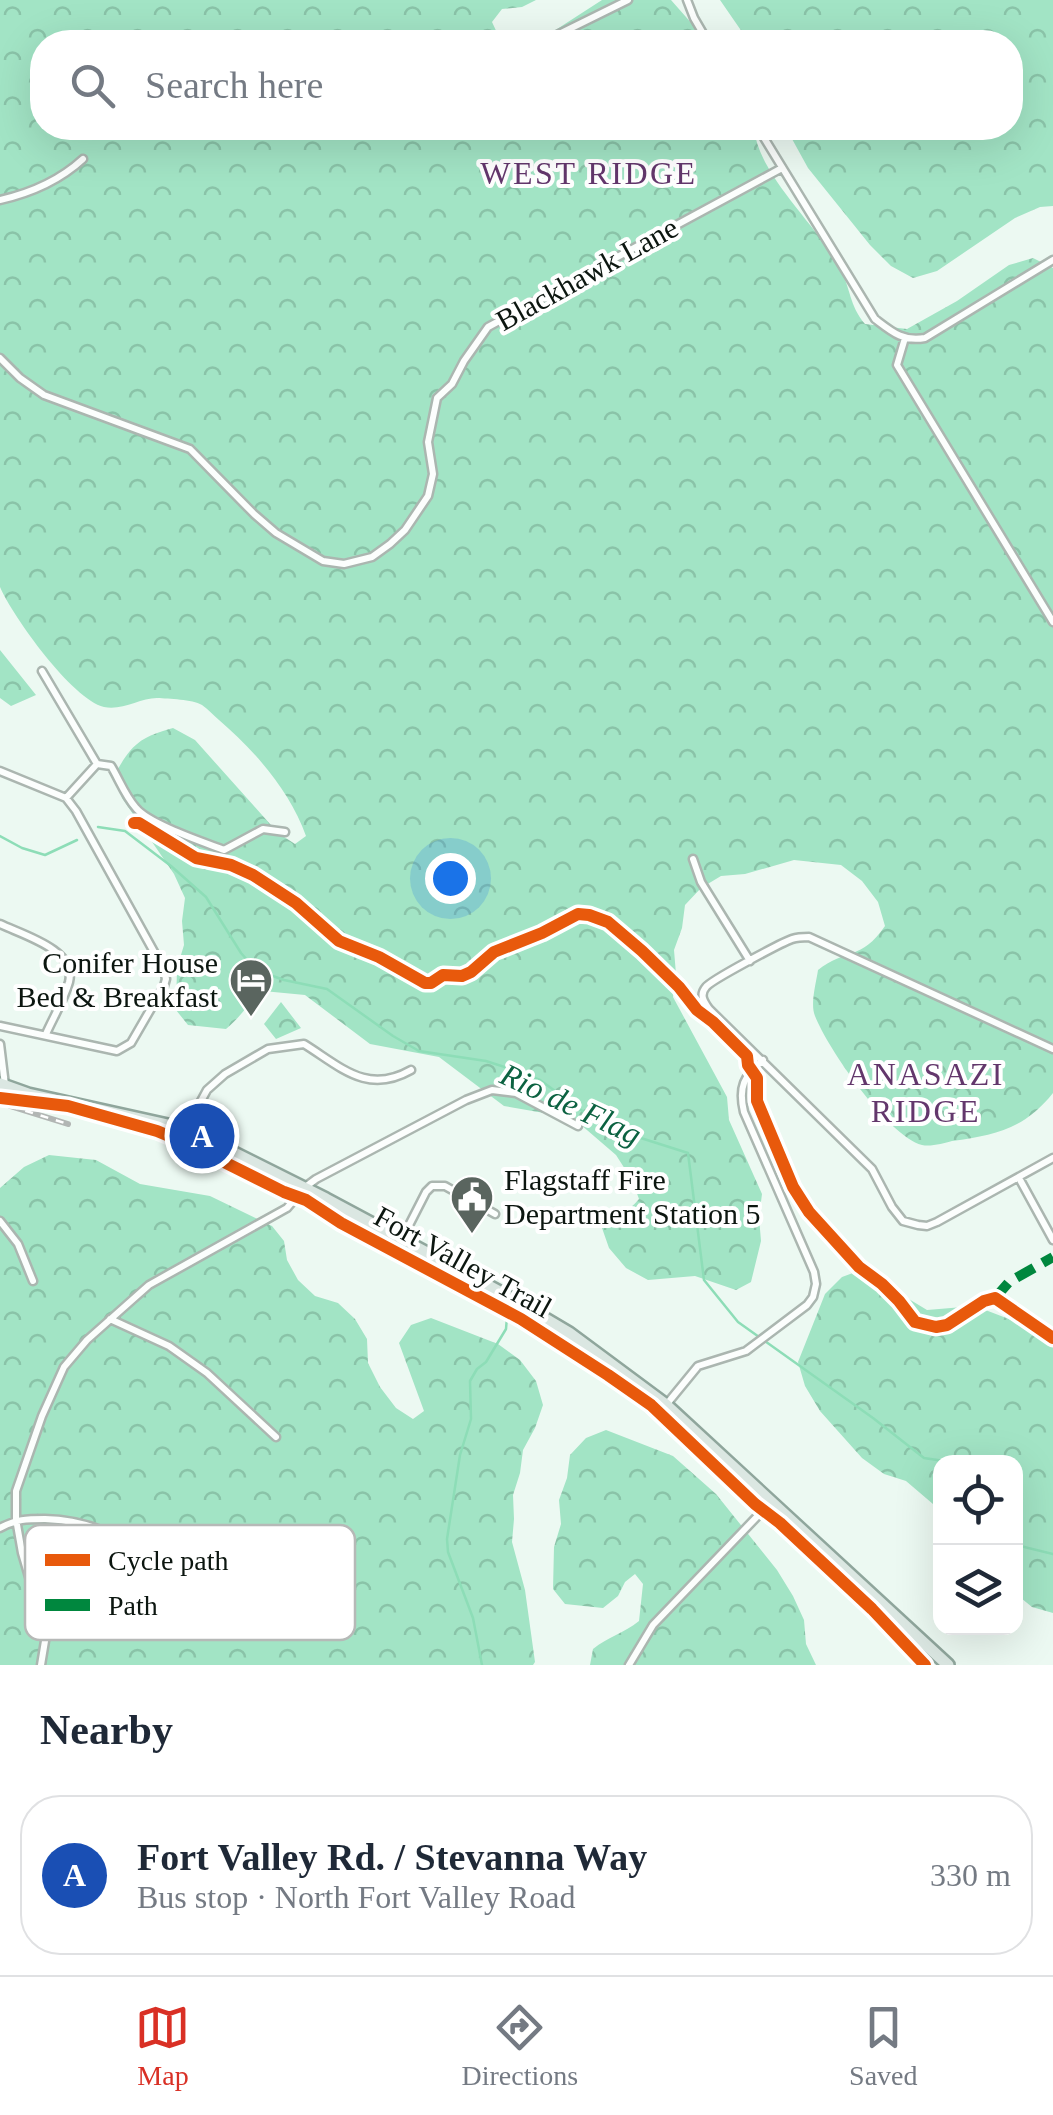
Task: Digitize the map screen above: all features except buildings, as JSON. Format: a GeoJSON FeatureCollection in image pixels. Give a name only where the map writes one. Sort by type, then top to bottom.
{"type":"FeatureCollection","features":[{"type":"Feature","properties":{"kind":"main road"},"geometry":{"type":"LineString","coordinates":[[3,1084],[28,1094],[186,1128],[498,1291],[569,1334],[666,1405],[945,1664]]}},
{"type":"Feature","properties":{"kind":"street"},"geometry":{"type":"LineString","coordinates":[[568,30],[628,0]]}},
{"type":"Feature","properties":{"kind":"street"},"geometry":{"type":"LineString","coordinates":[[688,0],[701,30]]}},
{"type":"Feature","properties":{"kind":"street"},"geometry":{"type":"LineString","coordinates":[[765,140],[876,318],[911,341],[925,338],[1053,260]]}},
{"type":"Feature","properties":{"kind":"street"},"geometry":{"type":"LineString","coordinates":[[0,200],[44,186],[83,159]]}},
{"type":"Feature","properties":{"kind":"street","name":"Blackhawk Lane"},"geometry":{"type":"LineString","coordinates":[[0,358],[44,395],[190,449],[276,533],[323,561],[344,564],[372,557],[390,544],[405,530],[428,496],[434,474],[428,442],[437,398],[452,384],[488,327],[782,168]]}},
{"type":"Feature","properties":{"kind":"street"},"geometry":{"type":"LineString","coordinates":[[905,338],[898,365],[1053,622]]}},
{"type":"Feature","properties":{"kind":"street"},"geometry":{"type":"LineString","coordinates":[[42,672],[97,764]]}},
{"type":"Feature","properties":{"kind":"street"},"geometry":{"type":"LineString","coordinates":[[66,798],[97,764]]}},
{"type":"Feature","properties":{"kind":"street"},"geometry":{"type":"LineString","coordinates":[[97,764],[111,766],[138,812],[154,823],[210,845],[224,850],[262,828],[284,832]]}},
{"type":"Feature","properties":{"kind":"street"},"geometry":{"type":"LineString","coordinates":[[0,771],[66,798],[166,978],[131,1043],[117,1051],[0,1026]]}},
{"type":"Feature","properties":{"kind":"street"},"geometry":{"type":"LineString","coordinates":[[693,859],[701,882],[750,961]]}},
{"type":"Feature","properties":{"kind":"street"},"geometry":{"type":"LineString","coordinates":[[0,924],[61,954],[68,963],[69,981],[46,1034]]}},
{"type":"Feature","properties":{"kind":"street"},"geometry":{"type":"LineString","coordinates":[[1053,1049],[809,937],[790,939],[706,987],[702,995],[704,1003],[872,1169],[896,1214],[910,1224],[927,1226],[937,1222],[1053,1158]]}},
{"type":"Feature","properties":{"kind":"street"},"geometry":{"type":"LineString","coordinates":[[0,1044],[3,1084]]}},
{"type":"Feature","properties":{"kind":"street"},"geometry":{"type":"LineString","coordinates":[[186,1128],[208,1090],[225,1074],[268,1049],[304,1044],[362,1080],[394,1080],[411,1070]]}},
{"type":"Feature","properties":{"kind":"street"},"geometry":{"type":"LineString","coordinates":[[666,1405],[698,1366],[746,1351],[807,1306],[813,1297],[814,1272],[740,1097],[750,1070],[762,1060]]}},
{"type":"Feature","properties":{"kind":"street"},"geometry":{"type":"LineString","coordinates":[[25,1563],[16,1519],[16,1491],[42,1416],[64,1367],[87,1340],[149,1284],[287,1208],[316,1178],[492,1090],[516,1093],[578,1126]]}},
{"type":"Feature","properties":{"kind":"street"},"geometry":{"type":"LineString","coordinates":[[1019,1178],[1053,1240]]}},
{"type":"Feature","properties":{"kind":"street"},"geometry":{"type":"LineString","coordinates":[[401,1240],[432,1186],[445,1186],[495,1214]]}},
{"type":"Feature","properties":{"kind":"street"},"geometry":{"type":"LineString","coordinates":[[0,1221],[18,1244],[33,1281]]}},
{"type":"Feature","properties":{"kind":"street"},"geometry":{"type":"LineString","coordinates":[[110,1320],[170,1346],[207,1373],[276,1437]]}},
{"type":"Feature","properties":{"kind":"street"},"geometry":{"type":"LineString","coordinates":[[629,1665],[653,1625],[772,1501]]}},
{"type":"Feature","properties":{"kind":"street"},"geometry":{"type":"LineString","coordinates":[[0,1528],[16,1519],[72,1520],[87,1525]]}},
{"type":"Feature","properties":{"kind":"street"},"geometry":{"type":"LineString","coordinates":[[41,1665],[45,1640]]}},
{"type":"Feature","properties":{"kind":"green space"},"geometry":{"type":"Polygon","coordinates":[[[0,0],[536,0],[522,7],[502,9],[492,22],[496,30],[30,30],[30,140],[757,140],[777,182],[830,252],[865,324],[907,329],[1009,265],[1033,258],[1053,268],[1053,1093],[1031,1115],[1008,1128],[933,1145],[908,1138],[877,1109],[846,1069],[822,1031],[813,1006],[818,970],[861,950],[885,926],[878,902],[862,881],[841,865],[794,860],[745,874],[721,876],[701,888],[685,905],[674,950],[673,997],[727,1097],[729,1120],[762,1194],[761,1241],[751,1282],[736,1290],[695,1276],[648,1280],[626,1268],[609,1248],[602,1228],[639,1199],[632,1180],[616,1155],[573,1118],[504,1106],[439,1057],[370,1044],[305,995],[263,991],[226,1029],[188,1025],[176,1010],[185,898],[174,874],[122,798],[115,774],[138,743],[173,728],[195,740],[278,833],[295,844],[306,836],[299,819],[270,773],[246,745],[198,703],[157,698],[111,708],[91,701],[45,655],[0,587],[0,0]]]}},
{"type":"Feature","properties":{"kind":"green space"},"geometry":{"type":"Polygon","coordinates":[[[602,0],[671,0],[697,30],[556,30],[602,0]]]}},
{"type":"Feature","properties":{"kind":"green space"},"geometry":{"type":"Polygon","coordinates":[[[720,0],[1053,0],[1053,206],[1015,218],[937,271],[913,278],[891,266],[870,245],[808,168],[793,140],[1023,140],[1023,30],[741,30],[720,0]]]}},
{"type":"Feature","properties":{"kind":"green space"},"geometry":{"type":"Polygon","coordinates":[[[0,650],[36,695],[11,706],[0,698],[0,650]]]}},
{"type":"Feature","properties":{"kind":"green space"},"geometry":{"type":"Polygon","coordinates":[[[281,1002],[301,1028],[276,1039],[264,1024],[281,1002]]]}},
{"type":"Feature","properties":{"kind":"green space"},"geometry":{"type":"Polygon","coordinates":[[[49,1155],[96,1160],[140,1184],[210,1196],[272,1226],[284,1241],[287,1260],[298,1280],[315,1296],[338,1303],[355,1319],[367,1339],[368,1363],[380,1387],[396,1408],[413,1419],[424,1411],[399,1343],[411,1325],[431,1318],[498,1344],[520,1360],[536,1381],[543,1405],[523,1450],[513,1495],[512,1542],[525,1590],[533,1665],[0,1665],[0,1188],[24,1167],[49,1155]]]}},
{"type":"Feature","properties":{"kind":"green space"},"geometry":{"type":"Polygon","coordinates":[[[861,1270],[927,1310],[975,1306],[1043,1332],[1053,1341],[1053,1613],[1032,1607],[1023,1600],[1023,1455],[933,1455],[933,1504],[906,1481],[884,1474],[862,1458],[820,1411],[805,1386],[798,1362],[825,1294],[842,1277],[861,1270]]]}},
{"type":"Feature","properties":{"kind":"green space"},"geometry":{"type":"Polygon","coordinates":[[[606,1430],[673,1456],[716,1494],[793,1596],[816,1665],[590,1665],[593,1649],[639,1621],[643,1584],[635,1574],[603,1608],[565,1604],[553,1589],[554,1547],[561,1524],[559,1500],[570,1455],[586,1438],[606,1430]]]}},
{"type":"Feature","properties":{"kind":"waterway","name":"Rio de Flag"},"geometry":{"type":"LineString","coordinates":[[98,827],[125,831],[206,897],[256,970],[327,989],[419,1051],[486,1061],[517,1071],[540,1080],[603,1126],[688,1153],[704,1280],[738,1322],[924,1458],[933,1459]]}},
{"type":"Feature","properties":{"kind":"waterway","name":"Rio de Flag"},"geometry":{"type":"LineString","coordinates":[[0,836],[45,855],[77,840]]}},
{"type":"Feature","properties":{"kind":"waterway"},"geometry":{"type":"LineString","coordinates":[[482,1665],[473,1618],[448,1552],[447,1539],[460,1455],[471,1419],[470,1381],[506,1329],[508,1304]]}},
{"type":"Feature","properties":{"kind":"waterway","name":"Rio de Flag"},"geometry":{"type":"LineString","coordinates":[[1023,1547],[1053,1554]]}},
{"type":"Feature","properties":{"kind":"railway"},"geometry":{"type":"LineString","coordinates":[[10,1106],[68,1124]]}},
{"type":"Feature","properties":{"kind":"marked path"},"geometry":{"type":"LineString","coordinates":[[995,1298],[1009,1282],[1053,1257]]}},
{"type":"Feature","properties":{"kind":"cycle path"},"geometry":{"type":"LineString","coordinates":[[134,823],[196,858],[231,865],[253,875],[296,903],[339,941],[379,957],[425,983],[443,975],[462,976],[471,972],[494,952],[578,914],[608,922],[747,1056],[757,1078],[757,1101],[793,1187],[809,1212],[859,1267],[899,1301],[915,1322],[936,1327],[947,1325],[995,1298],[1053,1338]]}},
{"type":"Feature","properties":{"kind":"cycle path","name":"Fort Valley Trail"},"geometry":{"type":"LineString","coordinates":[[0,1098],[68,1106],[186,1143],[306,1200],[341,1223],[521,1319],[651,1405],[872,1609],[925,1665]]}},
{"type":"Feature","properties":{"kind":"place","name":"Conifer House Bed & Breakfast"},"geometry":{"type":"Point","coordinates":[251,1018]}},
{"type":"Feature","properties":{"kind":"place","name":"Fort Valley Rd. / Stevanna Way"},"geometry":{"type":"Point","coordinates":[202,1136]}},
{"type":"Feature","properties":{"kind":"place","name":"Flagstaff Fire Department Station 5"},"geometry":{"type":"Point","coordinates":[472,1235]}},
{"type":"Feature","properties":{"kind":"district","name":"WEST RIDGE"},"geometry":{"type":"Point","coordinates":[589,173]}},
{"type":"Feature","properties":{"kind":"district","name":"ANASAZI RIDGE"},"geometry":{"type":"Point","coordinates":[926,1092]}}]}
